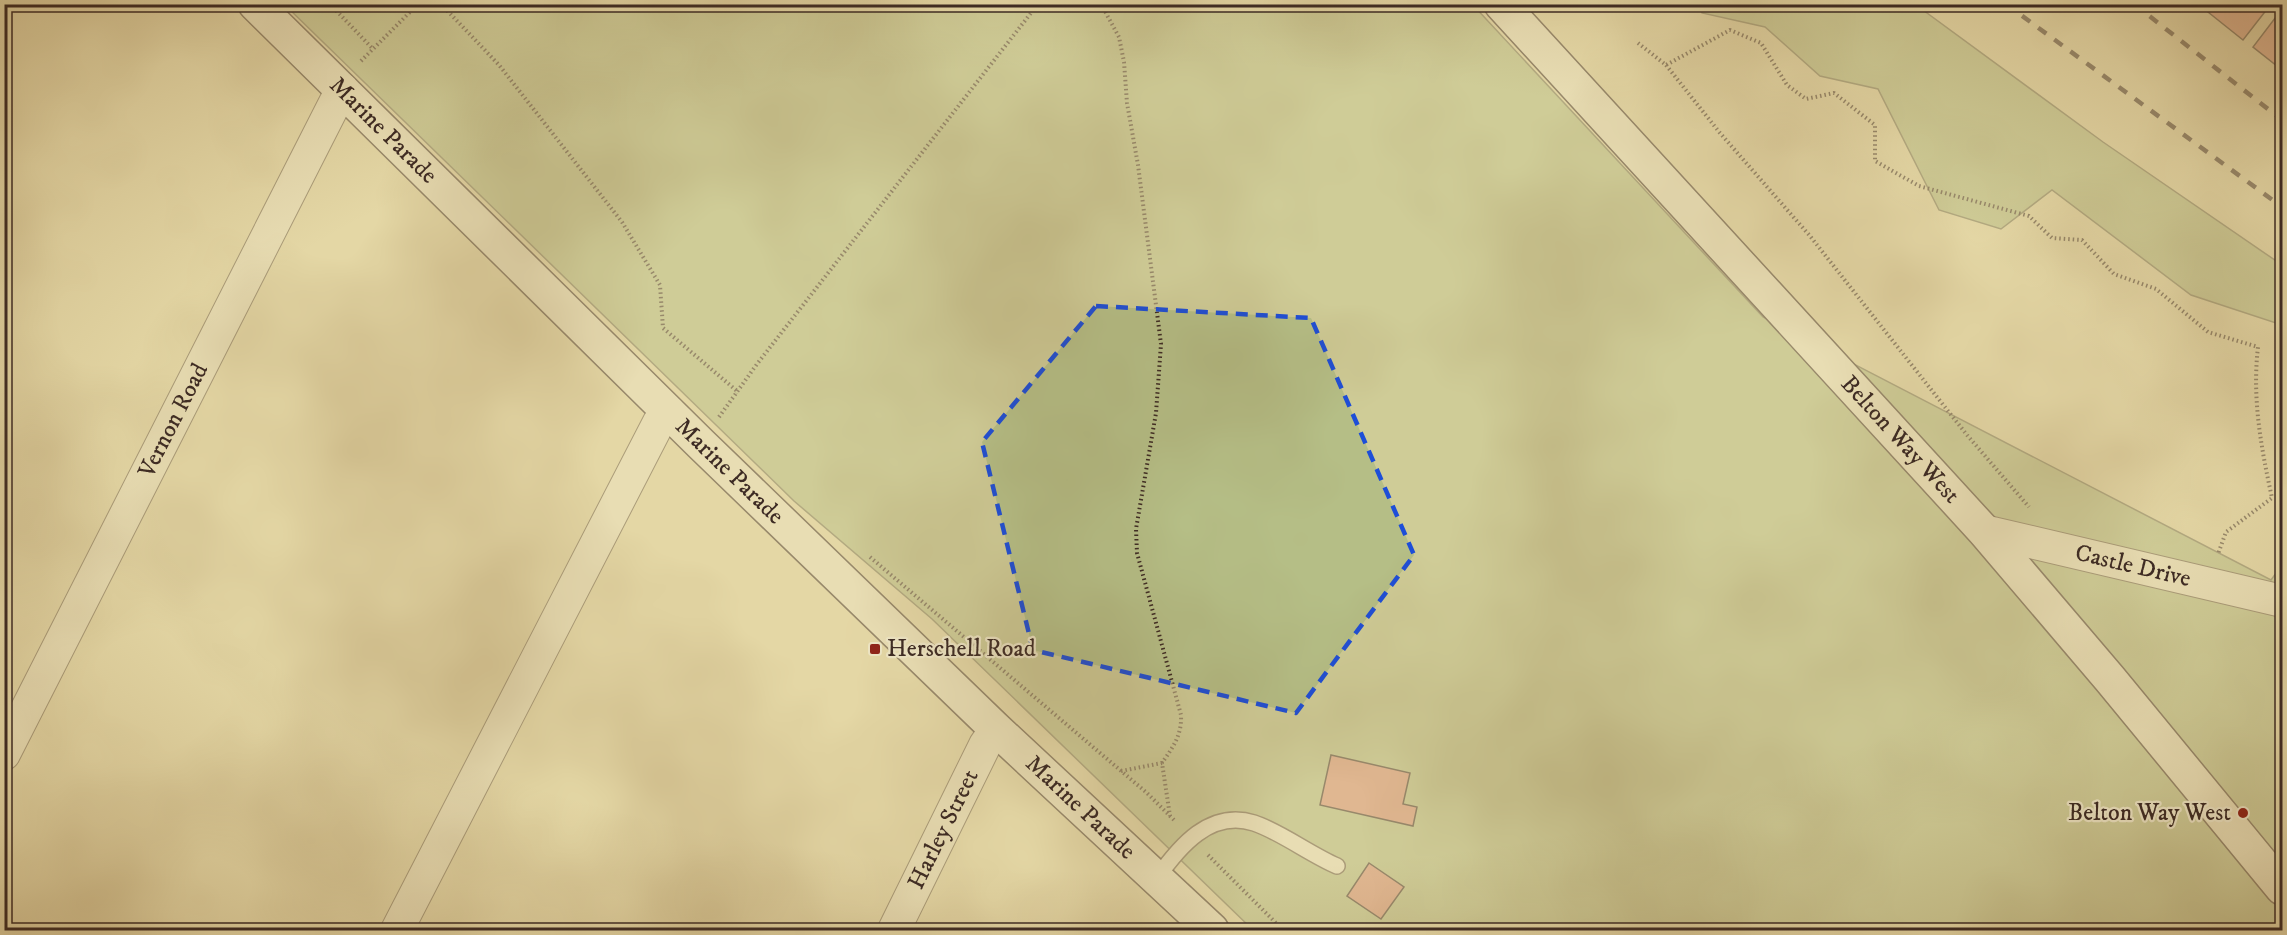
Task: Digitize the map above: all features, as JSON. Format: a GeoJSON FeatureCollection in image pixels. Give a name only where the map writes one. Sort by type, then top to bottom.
{"type":"FeatureCollection","features":[{"type":"Feature","properties":{"kind":"street","name":"Marine Parade"},"geometry":{"type":"LineString","coordinates":[[255,4],[669,412],[996,729],[1212,930]]}},
{"type":"Feature","properties":{"kind":"street","name":"Belton Way West"},"geometry":{"type":"LineString","coordinates":[[1501,4],[1984,531],[2283,888]]}},
{"type":"Feature","properties":{"kind":"street","name":"Vernon Road"},"geometry":{"type":"LineString","coordinates":[[4,754],[342,89]]}},
{"type":"Feature","properties":{"kind":"street"},"geometry":{"type":"LineString","coordinates":[[397,930],[659,422],[669,412]]}},
{"type":"Feature","properties":{"kind":"street","name":"Castle Drive"},"geometry":{"type":"LineString","coordinates":[[1984,531],[2283,601]]}},
{"type":"Feature","properties":{"kind":"street","name":"Harley Street"},"geometry":{"type":"LineString","coordinates":[[894,930],[985,745],[996,729]]}},
{"type":"Feature","properties":{"kind":"lane"},"geometry":{"type":"LineString","coordinates":[[1157,878],[1179,848],[1204,828],[1216,823],[1238,821],[1255,823],[1337,866]]}},
{"type":"Feature","properties":{"kind":"path"},"geometry":{"type":"LineString","coordinates":[[330,4],[373,49]]}},
{"type":"Feature","properties":{"kind":"path"},"geometry":{"type":"LineString","coordinates":[[342,89],[363,58],[418,4]]}},
{"type":"Feature","properties":{"kind":"path"},"geometry":{"type":"LineString","coordinates":[[441,4],[499,65],[622,222],[660,285],[663,328],[737,391]]}},
{"type":"Feature","properties":{"kind":"path"},"geometry":{"type":"LineString","coordinates":[[737,391],[713,426],[732,397],[1038,4]]}},
{"type":"Feature","properties":{"kind":"path"},"geometry":{"type":"LineString","coordinates":[[1101,4],[1119,37],[1124,62],[1127,104],[1138,165],[1161,344],[1156,413],[1136,529],[1137,553],[1181,715],[1182,729],[1162,763],[1170,817]]}},
{"type":"Feature","properties":{"kind":"path"},"geometry":{"type":"LineString","coordinates":[[1666,65],[1730,30],[1761,44],[1787,85],[1806,99],[1834,93],[1875,125],[1875,161],[1919,186],[2029,216],[2052,238],[2082,240],[2114,274],[2156,289],[2183,314],[2208,332],[2258,347],[2254,381],[2260,442],[2272,498],[2226,532],[2207,583]]}},
{"type":"Feature","properties":{"kind":"path"},"geometry":{"type":"LineString","coordinates":[[1638,44],[1666,65],[1720,133],[1810,236],[1967,435],[2021,495],[2056,547]]}},
{"type":"Feature","properties":{"kind":"path"},"geometry":{"type":"LineString","coordinates":[[864,552],[1120,771],[1170,817],[1283,930]]}},
{"type":"Feature","properties":{"kind":"path"},"geometry":{"type":"LineString","coordinates":[[1120,771],[1162,763]]}},
{"type":"Feature","properties":{"kind":"highlighted area"},"geometry":{"type":"Polygon","coordinates":[[[1096,306],[1311,318],[1414,555],[1296,713],[1033,650],[982,442],[1096,306]]]}},
{"type":"Feature","properties":{"kind":"green space"},"geometry":{"type":"Polygon","coordinates":[[[285,5],[1473,5],[1763,317],[2271,580],[2282,565],[2282,930],[1253,930],[932,619],[794,501],[285,5]]]}},
{"type":"Feature","properties":{"kind":"green space"},"geometry":{"type":"Polygon","coordinates":[[[1701,5],[1916,5],[2103,142],[2282,265],[2282,325],[2191,295],[2052,190],[2001,229],[1939,210],[1878,89],[1820,76],[1765,27],[1702,13],[1701,5]]]}},
{"type":"Feature","properties":{"kind":"building"},"geometry":{"type":"Polygon","coordinates":[[[2198,4],[2271,4],[2243,40],[2198,4]]]}},
{"type":"Feature","properties":{"kind":"building"},"geometry":{"type":"Polygon","coordinates":[[[2282,9],[2282,70],[2253,47],[2282,9]]]}},
{"type":"Feature","properties":{"kind":"building"},"geometry":{"type":"Polygon","coordinates":[[[1331,755],[1410,773],[1403,804],[1417,807],[1413,826],[1320,805],[1331,755]]]}},
{"type":"Feature","properties":{"kind":"building"},"geometry":{"type":"Polygon","coordinates":[[[1369,863],[1404,887],[1381,919],[1347,896],[1369,863]]]}},
{"type":"Feature","properties":{"kind":"railway"},"geometry":{"type":"LineString","coordinates":[[2006,4],[2282,207]]}},
{"type":"Feature","properties":{"kind":"railway"},"geometry":{"type":"LineString","coordinates":[[2134,4],[2282,120]]}},
{"type":"Feature","properties":{"kind":"place","name":"Herschell Road"},"geometry":{"type":"Point","coordinates":[875,649]}},
{"type":"Feature","properties":{"kind":"place","name":"Belton Way West"},"geometry":{"type":"Point","coordinates":[2243,813]}}]}
